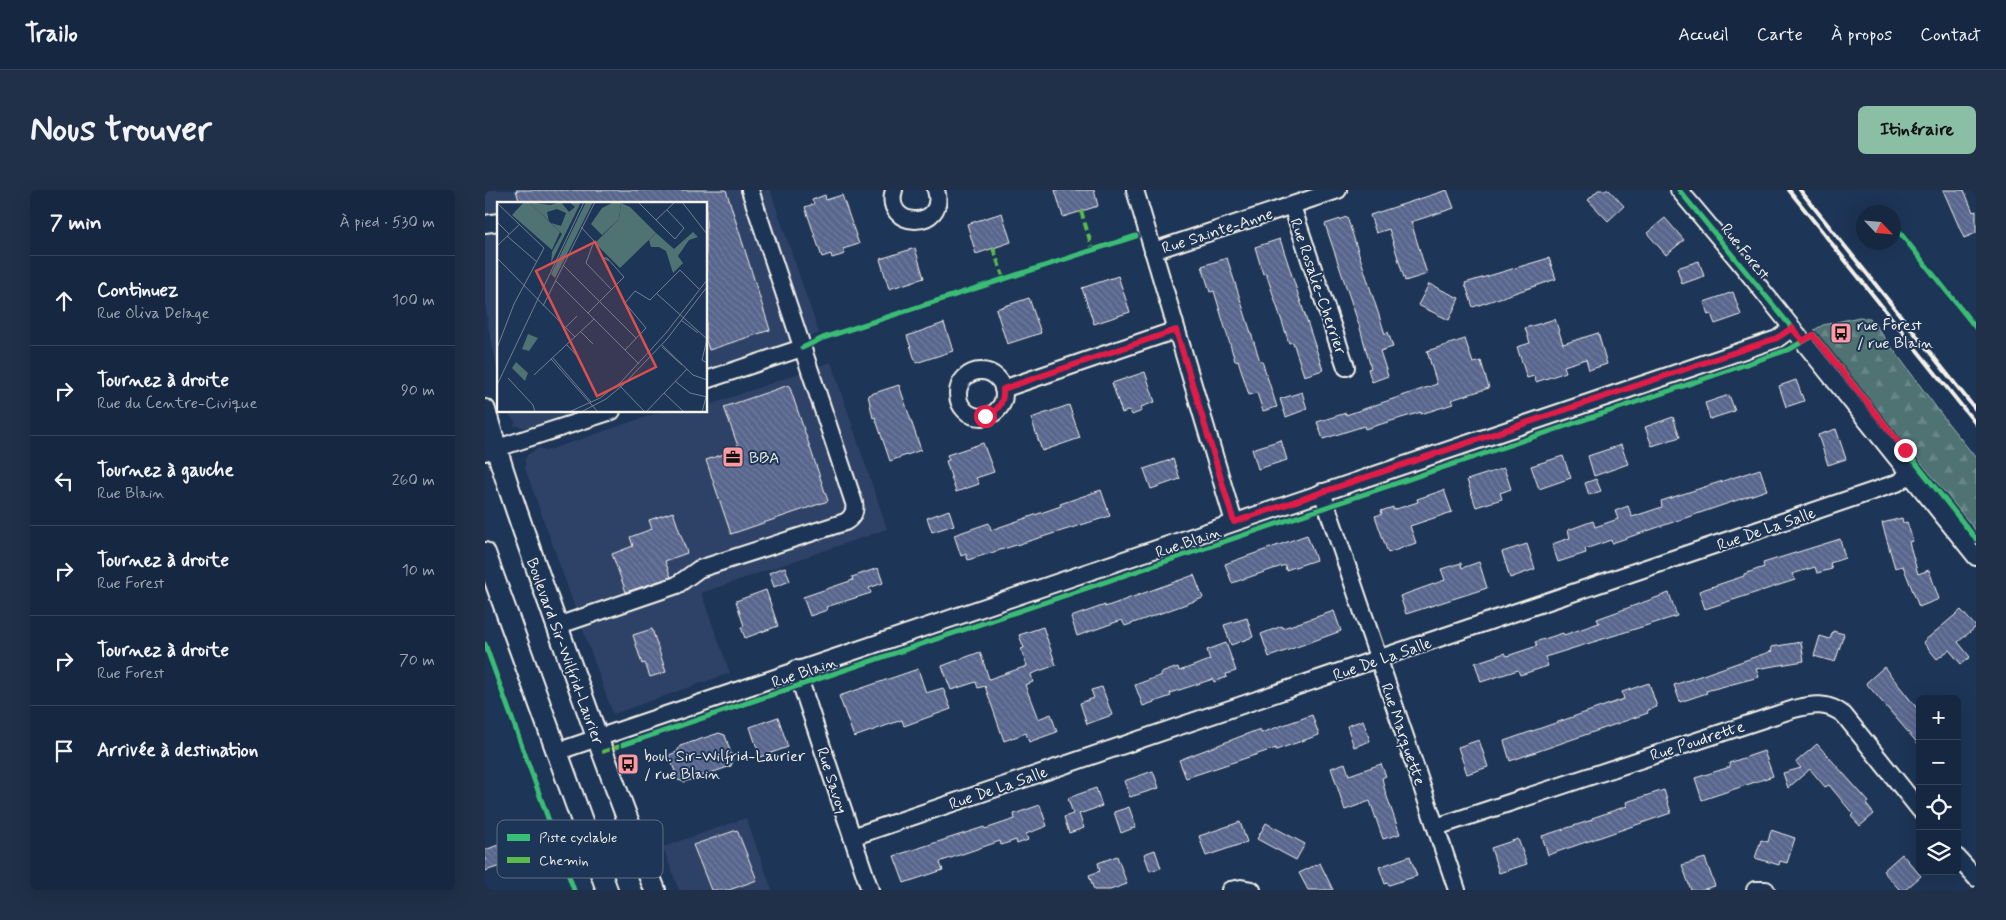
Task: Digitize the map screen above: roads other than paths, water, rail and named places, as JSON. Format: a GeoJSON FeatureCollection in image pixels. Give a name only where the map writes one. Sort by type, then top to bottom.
{"type":"FeatureCollection","features":[{"type":"Feature","properties":{"kind":"main road","name":"Boulevard Sir-Wilfrid-Laurier"},"geometry":{"type":"LineString","coordinates":[[485,410],[490,450],[628,820]]}},
{"type":"Feature","properties":{"kind":"main road"},"geometry":{"type":"LineString","coordinates":[[485,553],[581,820]]}},
{"type":"Feature","properties":{"kind":"main road"},"geometry":{"type":"LineString","coordinates":[[603,878],[607,890]]}},
{"type":"Feature","properties":{"kind":"main road","name":"Boulevard Sir-Wilfrid-Laurier"},"geometry":{"type":"LineString","coordinates":[[650,878],[655,890]]}},
{"type":"Feature","properties":{"kind":"street"},"geometry":{"type":"LineString","coordinates":[[557,626],[677,585],[699,569],[850,518],[855,510],[751,190]]}},
{"type":"Feature","properties":{"kind":"street"},"geometry":{"type":"LineString","coordinates":[[894,190],[893,202],[895,209],[906,219],[913,221],[920,220],[932,213],[936,208],[939,191]]}},
{"type":"Feature","properties":{"kind":"street"},"geometry":{"type":"LineString","coordinates":[[1135,190],[1234,522]]}},
{"type":"Feature","properties":{"kind":"street","name":"Rue Sainte-Anne"},"geometry":{"type":"LineString","coordinates":[[1153,251],[1338,190]]}},
{"type":"Feature","properties":{"kind":"street","name":"Rue Forest"},"geometry":{"type":"LineString","coordinates":[[1679,190],[1976,557]]}},
{"type":"Feature","properties":{"kind":"street","name":"Rue Rosalie-Cherrier"},"geometry":{"type":"LineString","coordinates":[[1292,206],[1346,367]]}},
{"type":"Feature","properties":{"kind":"street","name":"Rue Blain"},"geometry":{"type":"LineString","coordinates":[[556,752],[796,669],[1777,338],[1792,328]]}},
{"type":"Feature","properties":{"kind":"street"},"geometry":{"type":"LineString","coordinates":[[1003,389],[1176,330]]}},
{"type":"Feature","properties":{"kind":"street"},"geometry":{"type":"LineString","coordinates":[[707,380],[802,348]]}},
{"type":"Feature","properties":{"kind":"street"},"geometry":{"type":"LineString","coordinates":[[490,450],[609,412]]}},
{"type":"Feature","properties":{"kind":"street","name":"Rue De La Salle"},"geometry":{"type":"LineString","coordinates":[[851,837],[1897,483],[1910,474]]}},
{"type":"Feature","properties":{"kind":"street","name":"Rue Marquette"},"geometry":{"type":"LineString","coordinates":[[1323,492],[1457,890]]}},
{"type":"Feature","properties":{"kind":"street","name":"Rue Savoy"},"geometry":{"type":"LineString","coordinates":[[796,669],[870,890]]}},
{"type":"Feature","properties":{"kind":"street","name":"Rue Poudrette"},"geometry":{"type":"LineString","coordinates":[[1436,827],[1784,712],[1814,705],[1830,707],[1844,716],[1916,805]]}},
{"type":"Feature","properties":{"kind":"street"},"geometry":{"type":"LineString","coordinates":[[1961,861],[1976,878]]}},
{"type":"Feature","properties":{"kind":"street"},"geometry":{"type":"LineString","coordinates":[[1230,890],[1241,888],[1252,890]]}},
{"type":"Feature","properties":{"kind":"street"},"geometry":{"type":"LineString","coordinates":[[1755,890],[1766,890]]}},
{"type":"Feature","properties":{"kind":"railway"},"geometry":{"type":"LineString","coordinates":[[1789,190],[1976,424]]}},
{"type":"Feature","properties":{"kind":"railway"},"geometry":{"type":"LineString","coordinates":[[1800,190],[1976,410]]}},
{"type":"Feature","properties":{"kind":"place","name":"rue Forest / rue Blain"},"geometry":{"type":"Point","coordinates":[1841,333]}},
{"type":"Feature","properties":{"kind":"place","name":"BBA"},"geometry":{"type":"Point","coordinates":[733,457]}},
{"type":"Feature","properties":{"kind":"place","name":"boul. Sir-Wilfrid-Laurier / rue Blain"},"geometry":{"type":"Point","coordinates":[628,764]}}]}
